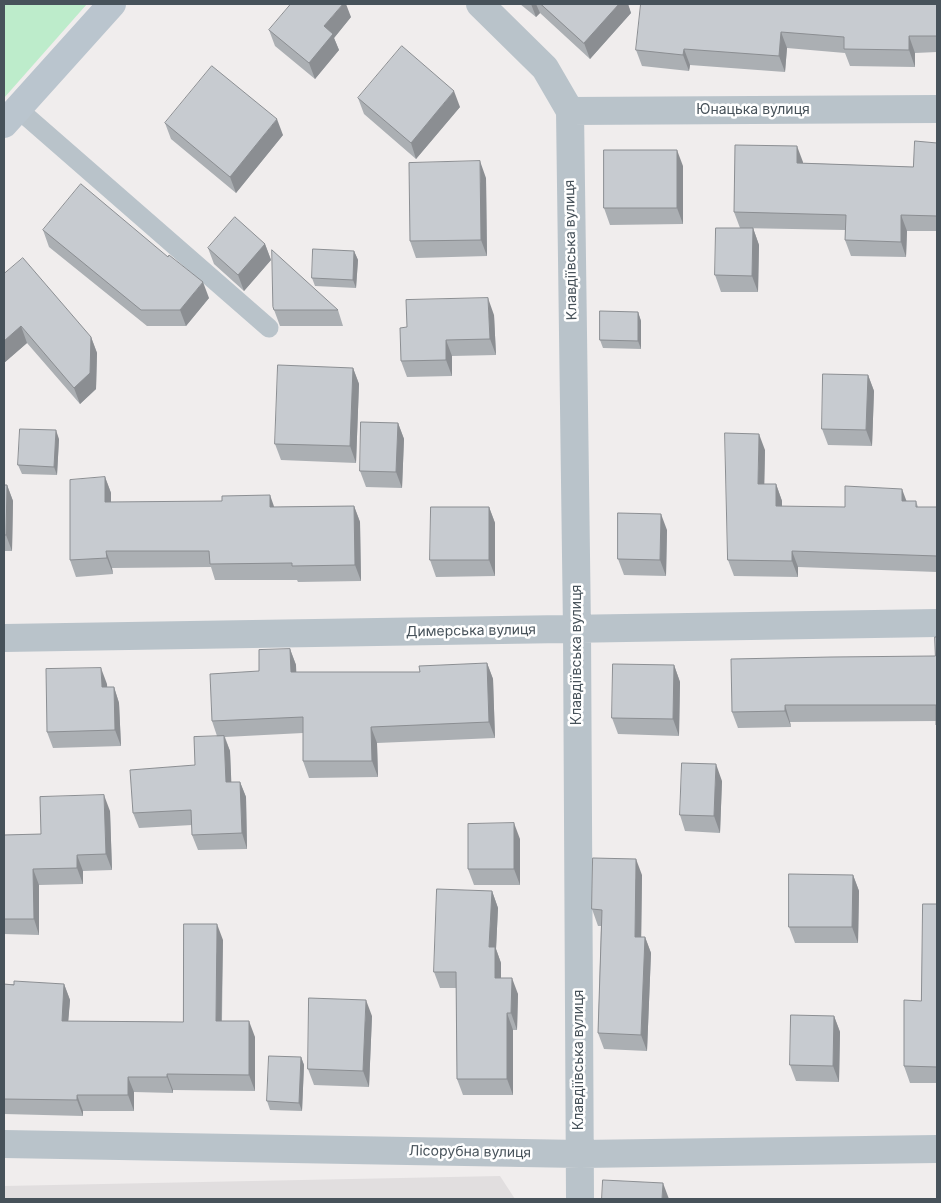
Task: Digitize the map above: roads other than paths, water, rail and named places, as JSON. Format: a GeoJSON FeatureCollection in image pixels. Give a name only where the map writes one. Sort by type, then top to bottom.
{"type":"FeatureCollection","features":[{"type":"Feature","properties":{"kind":"street"},"geometry":{"type":"LineString","coordinates":[[11,117],[112,4]]}},
{"type":"Feature","properties":{"kind":"street"},"geometry":{"type":"LineString","coordinates":[[480,4],[545,68],[570,111]]}},
{"type":"Feature","properties":{"kind":"street","name":"Юнацька вулиця"},"geometry":{"type":"LineString","coordinates":[[570,111],[937,109]]}},
{"type":"Feature","properties":{"kind":"street","name":"Клавдіївська вулиця"},"geometry":{"type":"LineString","coordinates":[[570,111],[577,629],[580,1199]]}},
{"type":"Feature","properties":{"kind":"street","name":"Димерська вулиця"},"geometry":{"type":"LineString","coordinates":[[4,638],[937,623]]}},
{"type":"Feature","properties":{"kind":"street","name":"Лісорубна вулиця"},"geometry":{"type":"LineString","coordinates":[[4,1144],[580,1154],[937,1150]]}},
{"type":"Feature","properties":{"kind":"lane"},"geometry":{"type":"LineString","coordinates":[[11,117],[269,328]]}}]}
